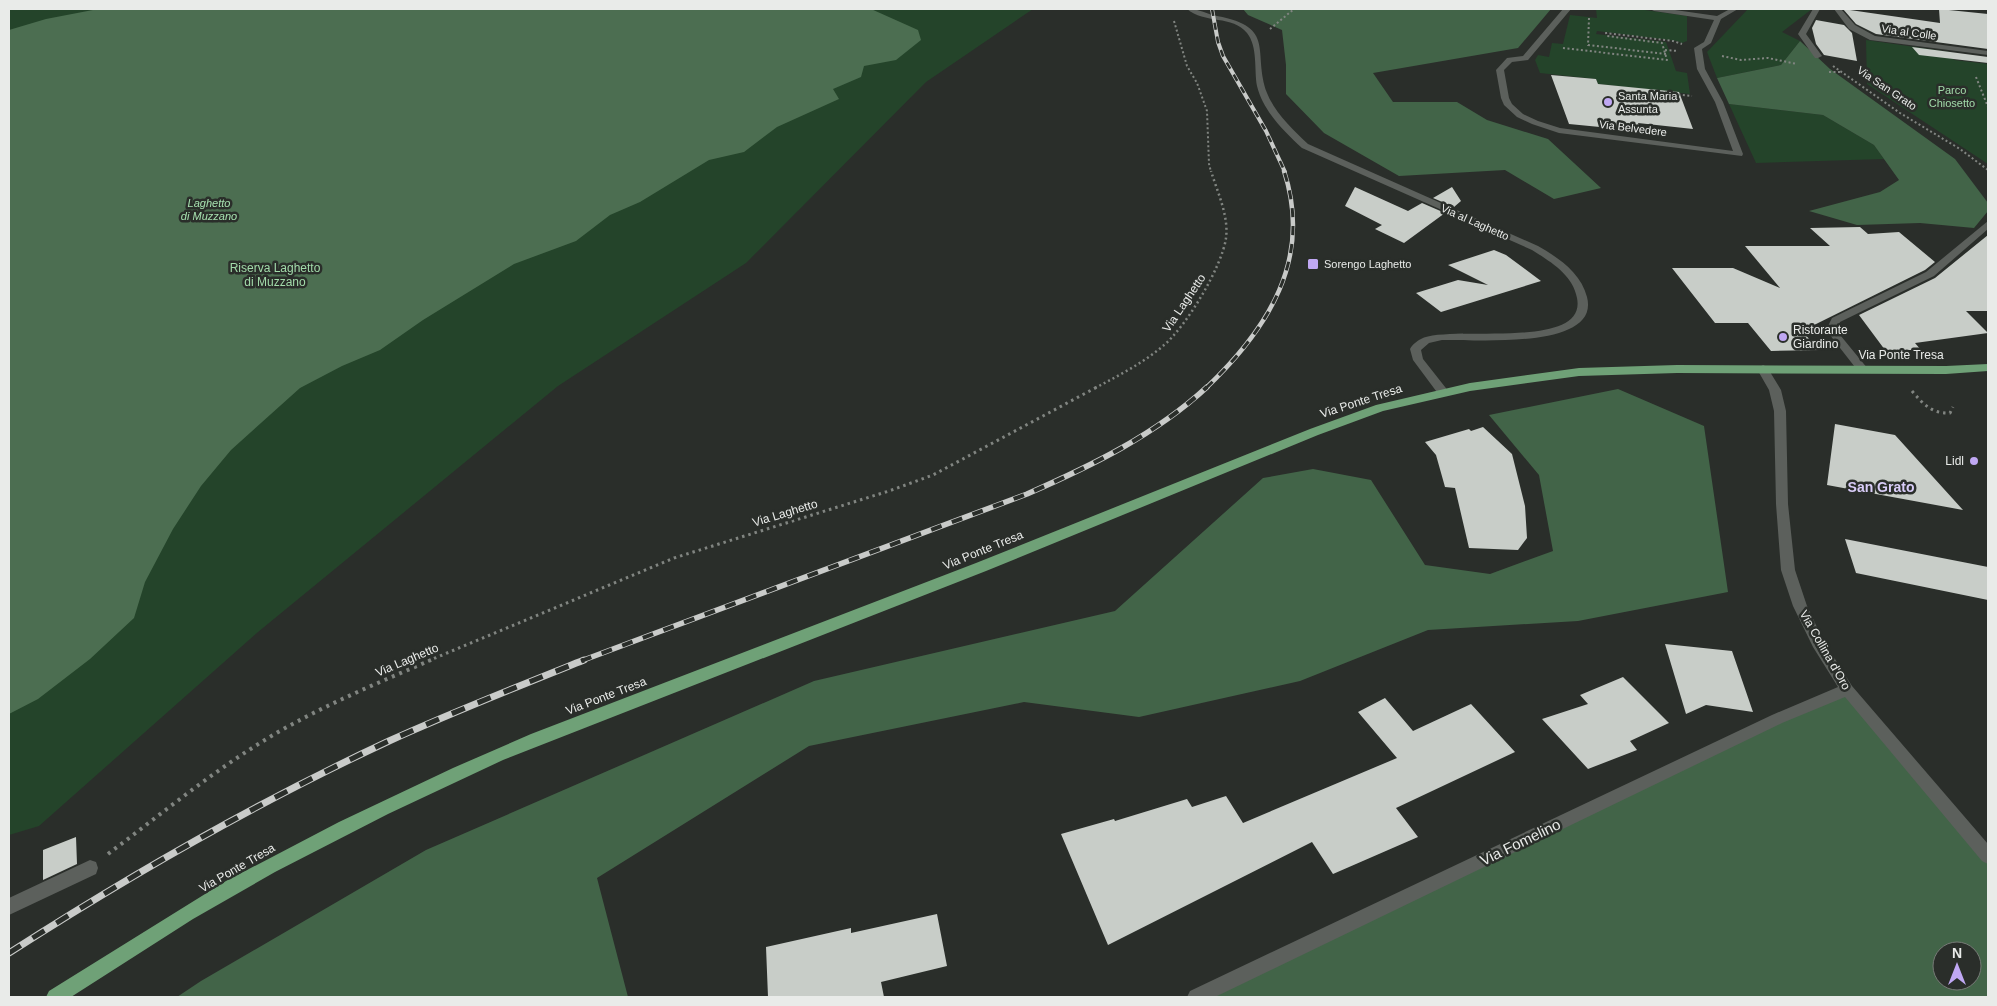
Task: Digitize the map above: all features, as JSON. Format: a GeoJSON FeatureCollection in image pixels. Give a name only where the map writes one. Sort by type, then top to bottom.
{"type":"FeatureCollection","features":[{"type":"Feature","properties":{"kind":"main road","name":"Via Ponte Tresa"},"geometry":{"type":"LineString","coordinates":[[55,997],[231,888],[412,792],[470,766],[536,738],[981,567],[1314,432],[1380,408],[1443,392],[1515,379],[1579,372],[1988,368]]}},
{"type":"Feature","properties":{"kind":"street","name":"Via al Laghetto"},"geometry":{"type":"LineString","coordinates":[[1191,9],[1246,27],[1253,36],[1262,90],[1271,108],[1292,134],[1305,146],[1535,248],[1561,266],[1577,284],[1582,293],[1584,303],[1581,311],[1572,323],[1556,331],[1527,337],[1440,336],[1420,343],[1415,349],[1418,360],[1443,392]]}},
{"type":"Feature","properties":{"kind":"street","name":"Via Belvedere"},"geometry":{"type":"LineString","coordinates":[[1567,9],[1525,58],[1510,60],[1500,70],[1506,99],[1513,111],[1535,122],[1558,130],[1739,154],[1720,102],[1701,69],[1698,48]]}},
{"type":"Feature","properties":{"kind":"street"},"geometry":{"type":"LineString","coordinates":[[1654,9],[1718,18],[1735,9]]}},
{"type":"Feature","properties":{"kind":"street"},"geometry":{"type":"LineString","coordinates":[[1816,9],[1802,34],[1818,56]]}},
{"type":"Feature","properties":{"kind":"street","name":"Via al Colle"},"geometry":{"type":"LineString","coordinates":[[1837,9],[1852,27],[1873,38],[1988,53]]}},
{"type":"Feature","properties":{"kind":"street"},"geometry":{"type":"LineString","coordinates":[[1698,48],[1707,42],[1718,18]]}},
{"type":"Feature","properties":{"kind":"street"},"geometry":{"type":"LineString","coordinates":[[1862,370],[1831,330],[1836,320],[1930,274],[1988,224]]}},
{"type":"Feature","properties":{"kind":"street","name":"Via Collina d'Oro"},"geometry":{"type":"LineString","coordinates":[[1763,369],[1775,390],[1780,411],[1782,504],[1788,570],[1800,606],[1818,642],[1847,690],[1988,856]]}},
{"type":"Feature","properties":{"kind":"street","name":"Via Fomelino"},"geometry":{"type":"LineString","coordinates":[[1196,997],[1777,720],[1847,690]]}},
{"type":"Feature","properties":{"kind":"street"},"geometry":{"type":"LineString","coordinates":[[9,907],[90,868]]}},
{"type":"Feature","properties":{"kind":"path"},"geometry":{"type":"LineString","coordinates":[[1268,31],[1294,9]]}},
{"type":"Feature","properties":{"kind":"path"},"geometry":{"type":"LineString","coordinates":[[1589,18],[1588,45],[1666,54]]}},
{"type":"Feature","properties":{"kind":"path","name":"Via Laghetto"},"geometry":{"type":"LineString","coordinates":[[90,868],[240,756],[280,731],[346,696],[674,558],[890,491],[933,474],[1132,368],[1164,346],[1181,326],[1215,273],[1222,256],[1226,231],[1209,164],[1207,111],[1197,83],[1188,66],[1174,19]]}},
{"type":"Feature","properties":{"kind":"path"},"geometry":{"type":"LineString","coordinates":[[1562,48],[1667,60],[1662,43],[1607,36],[1606,33],[1673,41],[1732,59],[1768,58],[1798,64]]}},
{"type":"Feature","properties":{"kind":"path","name":"Via San Grato"},"geometry":{"type":"LineString","coordinates":[[1818,56],[1900,113],[1960,149],[1988,170]]}},
{"type":"Feature","properties":{"kind":"path"},"geometry":{"type":"LineString","coordinates":[[1827,72],[1841,72]]}},
{"type":"Feature","properties":{"kind":"path"},"geometry":{"type":"LineString","coordinates":[[1976,77],[1988,107]]}},
{"type":"Feature","properties":{"kind":"path"},"geometry":{"type":"LineString","coordinates":[[1656,92],[1696,97]]}},
{"type":"Feature","properties":{"kind":"path"},"geometry":{"type":"LineString","coordinates":[[1892,370],[1927,408],[1940,414],[1945,414],[1950,413],[1953,407]]}},
{"type":"Feature","properties":{"kind":"green space","name":"Laghetto di Muzzano"},"geometry":{"type":"Polygon","coordinates":[[[9,9],[1033,9],[926,82],[746,263],[558,386],[258,632],[39,826],[9,835],[9,9]]]}},
{"type":"Feature","properties":{"kind":"green space"},"geometry":{"type":"Polygon","coordinates":[[[1596,9],[1638,9],[1687,16],[1687,41],[1682,43],[1597,31],[1596,34],[1666,42],[1676,71],[1687,73],[1690,94],[1598,84],[1596,79],[1540,73],[1535,60],[1538,55],[1549,57],[1552,43],[1563,44],[1570,15],[1597,18],[1596,9]]]}},
{"type":"Feature","properties":{"kind":"green space"},"geometry":{"type":"Polygon","coordinates":[[[1748,9],[1812,9],[1782,32],[1800,41],[1781,65],[1717,78],[1707,52],[1748,9]]]}},
{"type":"Feature","properties":{"kind":"green space","name":"Parco Chiosetto"},"geometry":{"type":"Polygon","coordinates":[[[1866,40],[1950,52],[1954,60],[1988,64],[1988,164],[1867,84],[1866,40]]]}},
{"type":"Feature","properties":{"kind":"green space"},"geometry":{"type":"Polygon","coordinates":[[[1729,104],[1823,115],[1874,145],[1884,159],[1756,163],[1729,104]]]}},
{"type":"Feature","properties":{"kind":"shaded area"},"geometry":{"type":"Polygon","coordinates":[[[1243,9],[1551,9],[1518,48],[1373,73],[1393,102],[1457,102],[1487,120],[1548,139],[1601,188],[1554,199],[1505,170],[1399,176],[1324,133],[1286,94],[1286,65],[1282,30],[1248,15],[1243,9]]]}},
{"type":"Feature","properties":{"kind":"shaded area"},"geometry":{"type":"Polygon","coordinates":[[[1800,41],[1830,69],[1955,159],[1988,203],[1988,211],[1974,228],[1920,223],[1857,225],[1809,211],[1880,192],[1899,180],[1874,145],[1823,115],[1729,104],[1717,78],[1781,65],[1800,41]]]}},
{"type":"Feature","properties":{"kind":"shaded area"},"geometry":{"type":"Polygon","coordinates":[[[1618,389],[1704,426],[1728,592],[1578,621],[1428,630],[1300,681],[1139,717],[1024,702],[809,746],[597,878],[628,997],[177,997],[201,981],[426,850],[814,681],[1115,611],[1263,478],[1313,469],[1371,480],[1425,565],[1490,574],[1553,551],[1539,475],[1489,415],[1618,389]]]}},
{"type":"Feature","properties":{"kind":"shaded area"},"geometry":{"type":"Polygon","coordinates":[[[1847,690],[1988,856],[1988,997],[1196,997],[1777,719],[1847,690]]]}},
{"type":"Feature","properties":{"kind":"water","name":"Laghetto di Muzzano"},"geometry":{"type":"Polygon","coordinates":[[[98,9],[871,9],[918,30],[921,40],[896,60],[864,66],[861,77],[833,89],[839,99],[777,127],[744,152],[709,160],[640,202],[610,215],[576,241],[514,264],[423,320],[380,350],[342,366],[300,388],[231,450],[201,486],[173,529],[145,582],[134,618],[90,659],[38,699],[9,714],[9,30],[46,19],[98,9]]]}},
{"type":"Feature","properties":{"kind":"building"},"geometry":{"type":"Polygon","coordinates":[[[1843,9],[1940,23],[1939,9],[1988,14],[1988,49],[1876,34],[1856,24],[1843,9]]]}},
{"type":"Feature","properties":{"kind":"building"},"geometry":{"type":"Polygon","coordinates":[[[1816,20],[1844,25],[1852,33],[1857,61],[1824,55],[1816,44],[1812,28],[1816,20]]]}},
{"type":"Feature","properties":{"kind":"building"},"geometry":{"type":"Polygon","coordinates":[[[1912,47],[1988,57],[1988,63],[1919,55],[1912,47]]]}},
{"type":"Feature","properties":{"kind":"building","name":"Santa Maria Assunta"},"geometry":{"type":"Polygon","coordinates":[[[1551,75],[1596,79],[1598,84],[1679,92],[1693,129],[1638,123],[1641,131],[1569,124],[1551,75]]]}},
{"type":"Feature","properties":{"kind":"building"},"geometry":{"type":"Polygon","coordinates":[[[1355,187],[1408,211],[1422,203],[1445,213],[1404,243],[1375,229],[1382,225],[1345,206],[1355,187]]]}},
{"type":"Feature","properties":{"kind":"building"},"geometry":{"type":"Polygon","coordinates":[[[1452,187],[1461,201],[1454,207],[1433,198],[1452,187]]]}},
{"type":"Feature","properties":{"kind":"building"},"geometry":{"type":"Polygon","coordinates":[[[1860,227],[1868,234],[1899,232],[1935,262],[1925,270],[1802,331],[1819,350],[1771,351],[1748,323],[1715,323],[1672,268],[1733,268],[1780,288],[1745,246],[1830,246],[1810,228],[1860,227]]]}},
{"type":"Feature","properties":{"kind":"building"},"geometry":{"type":"Polygon","coordinates":[[[1988,235],[1988,311],[1966,311],[1988,333],[1915,343],[1921,350],[1885,350],[1859,315],[1935,278],[1988,235]]]}},
{"type":"Feature","properties":{"kind":"building"},"geometry":{"type":"Polygon","coordinates":[[[1494,250],[1506,255],[1541,281],[1441,312],[1416,293],[1458,280],[1488,285],[1448,265],[1494,250]]]}},
{"type":"Feature","properties":{"kind":"building"},"geometry":{"type":"Polygon","coordinates":[[[1835,424],[1895,435],[1963,510],[1827,485],[1835,424]]]}},
{"type":"Feature","properties":{"kind":"building"},"geometry":{"type":"Polygon","coordinates":[[[1483,427],[1512,454],[1525,506],[1527,538],[1518,550],[1469,548],[1455,488],[1445,487],[1436,455],[1425,442],[1469,429],[1471,431],[1483,427]]]}},
{"type":"Feature","properties":{"kind":"building"},"geometry":{"type":"Polygon","coordinates":[[[1845,539],[1988,567],[1988,600],[1856,573],[1845,539]]]}},
{"type":"Feature","properties":{"kind":"building"},"geometry":{"type":"Polygon","coordinates":[[[1665,644],[1732,651],[1753,712],[1706,705],[1686,714],[1665,644]]]}},
{"type":"Feature","properties":{"kind":"building"},"geometry":{"type":"Polygon","coordinates":[[[1623,677],[1669,723],[1630,741],[1637,750],[1588,769],[1542,719],[1588,704],[1580,695],[1623,677]]]}},
{"type":"Feature","properties":{"kind":"building"},"geometry":{"type":"Polygon","coordinates":[[[1385,698],[1413,731],[1471,704],[1515,752],[1396,808],[1418,837],[1333,874],[1312,842],[1108,945],[1061,834],[1114,819],[1115,821],[1187,799],[1192,807],[1226,796],[1243,823],[1397,758],[1358,712],[1385,698]]]}},
{"type":"Feature","properties":{"kind":"building"},"geometry":{"type":"Polygon","coordinates":[[[76,837],[77,864],[43,880],[43,850],[76,837]]]}},
{"type":"Feature","properties":{"kind":"building"},"geometry":{"type":"Polygon","coordinates":[[[937,914],[947,966],[881,982],[884,997],[768,997],[766,947],[851,928],[851,933],[937,914]]]}},
{"type":"Feature","properties":{"kind":"railway"},"geometry":{"type":"LineString","coordinates":[[1212,9],[1218,42],[1223,56],[1266,131],[1285,172]]}},
{"type":"Feature","properties":{"kind":"railway"},"geometry":{"type":"LineString","coordinates":[[1207,387],[1248,342],[1266,317],[1279,290],[1288,263],[1293,234],[1292,203],[1284,171]]}},
{"type":"Feature","properties":{"kind":"railway"},"geometry":{"type":"LineString","coordinates":[[581,661],[1027,494],[1075,472],[1144,435],[1207,387]]}},
{"type":"Feature","properties":{"kind":"railway"},"geometry":{"type":"LineString","coordinates":[[9,953],[148,868],[244,814],[341,764],[413,730],[584,660]]}},
{"type":"Feature","properties":{"kind":"place","name":"Santa Maria Assunta"},"geometry":{"type":"Point","coordinates":[1608,102]}},
{"type":"Feature","properties":{"kind":"place","name":"Sorengo Laghetto"},"geometry":{"type":"Point","coordinates":[1313,264]}},
{"type":"Feature","properties":{"kind":"place","name":"Ristorante Giardino"},"geometry":{"type":"Point","coordinates":[1783,337]}},
{"type":"Feature","properties":{"kind":"place","name":"Lidl"},"geometry":{"type":"Point","coordinates":[1974,461]}},
{"type":"Feature","properties":{"kind":"district","name":"San Grato"},"geometry":{"type":"Point","coordinates":[1881,487]}},
{"type":"Feature","properties":{"kind":"park label","name":"Riserva Laghetto di Muzzano"},"geometry":{"type":"Point","coordinates":[275,275]}}]}
